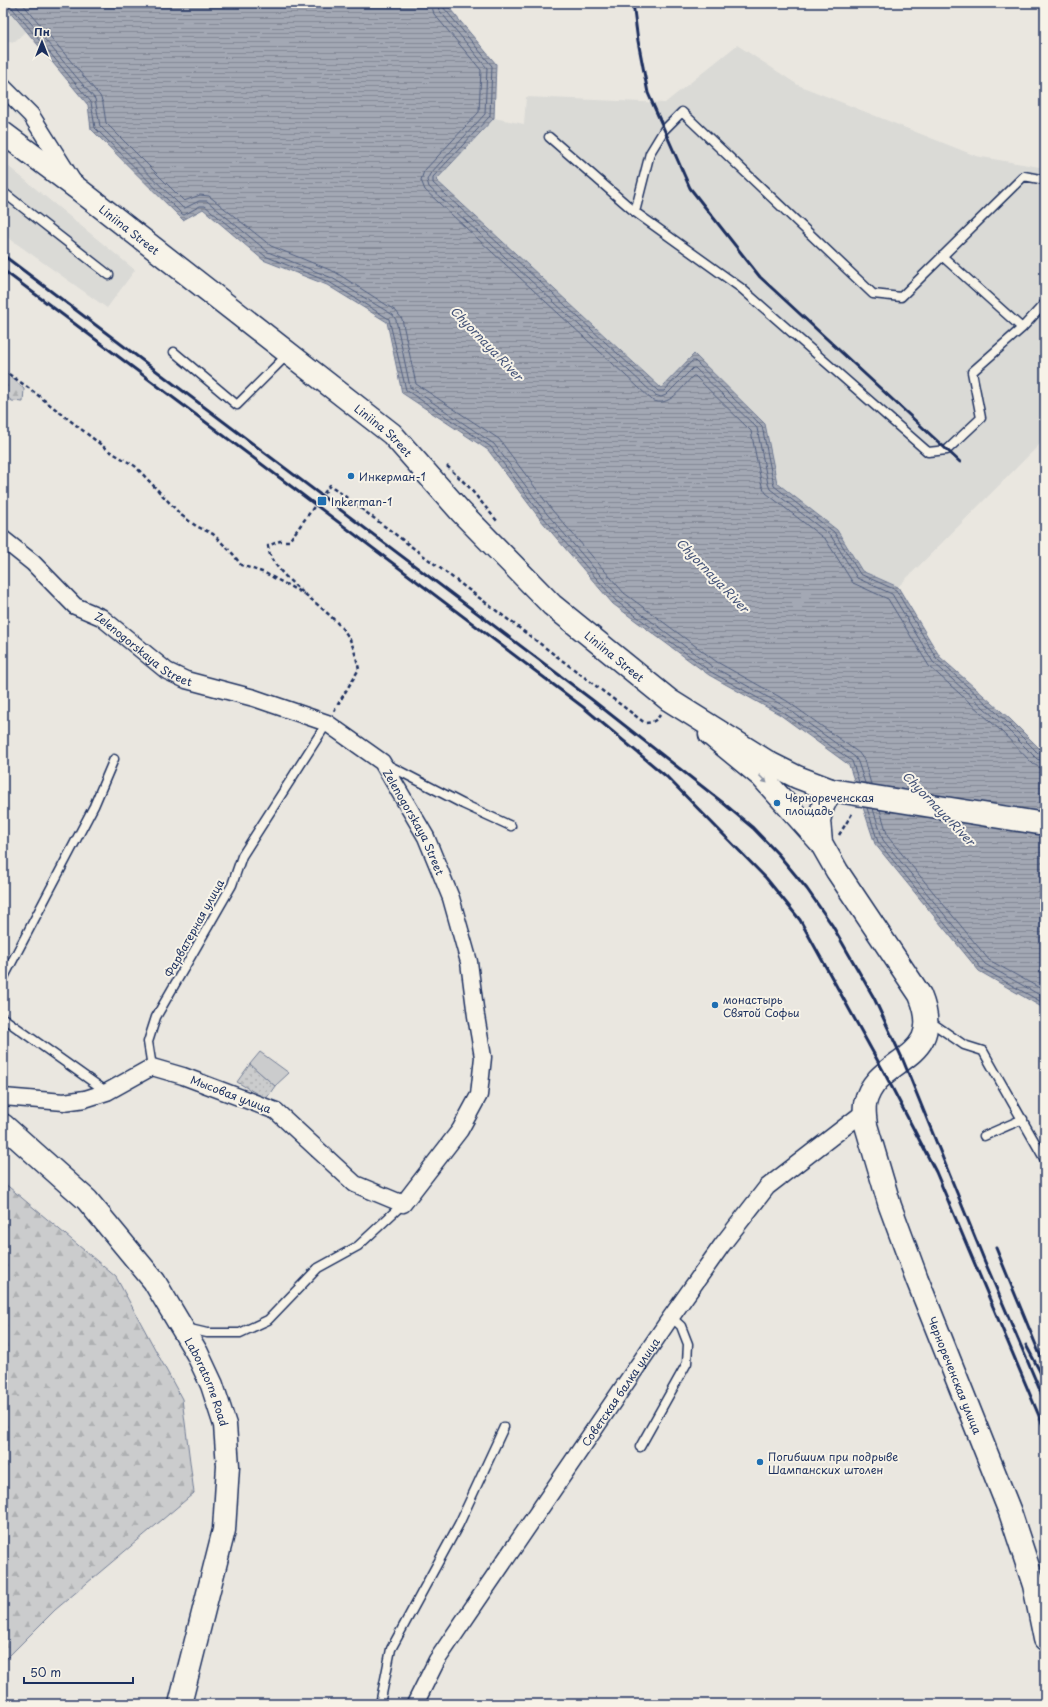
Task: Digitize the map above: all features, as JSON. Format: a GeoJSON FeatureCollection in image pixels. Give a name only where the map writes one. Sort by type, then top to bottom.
{"type":"FeatureCollection","features":[{"type":"Feature","properties":{"kind":"main road","name":"Liniina Street"},"geometry":{"type":"LineString","coordinates":[[3,133],[78,189],[392,434],[461,512],[552,605],[669,700],[771,764],[797,777],[831,790],[1045,824]]}},
{"type":"Feature","properties":{"kind":"main road"},"geometry":{"type":"LineString","coordinates":[[669,700],[761,776],[821,843],[836,871],[920,995],[928,1019],[927,1028],[919,1046],[875,1084],[869,1094],[864,1112]]}},
{"type":"Feature","properties":{"kind":"main road"},"geometry":{"type":"LineString","coordinates":[[821,843],[819,820],[823,806],[831,790]]}},
{"type":"Feature","properties":{"kind":"main road","name":"Чернореченская улица"},"geometry":{"type":"LineString","coordinates":[[864,1112],[874,1155],[914,1272],[1010,1512],[1034,1584],[1045,1638]]}},
{"type":"Feature","properties":{"kind":"main road","name":"Laboratorne Road"},"geometry":{"type":"LineString","coordinates":[[3,1125],[87,1200],[154,1280],[197,1353],[212,1385],[225,1425],[228,1466],[224,1530],[180,1704]]}},
{"type":"Feature","properties":{"kind":"street"},"geometry":{"type":"LineString","coordinates":[[3,87],[31,115],[78,189]]}},
{"type":"Feature","properties":{"kind":"street","name":"Zelenogorskaya Street"},"geometry":{"type":"LineString","coordinates":[[3,539],[33,563],[75,606],[101,617],[167,671],[186,680],[254,698],[327,723],[382,762],[426,837],[451,898],[469,962],[483,1057],[479,1095],[460,1130],[403,1204]]}},
{"type":"Feature","properties":{"kind":"street"},"geometry":{"type":"LineString","coordinates":[[3,1097],[64,1102],[85,1099],[107,1092],[152,1067]]}},
{"type":"Feature","properties":{"kind":"street","name":"Мысовая улица"},"geometry":{"type":"LineString","coordinates":[[152,1067],[183,1076],[276,1111],[355,1184],[403,1204]]}},
{"type":"Feature","properties":{"kind":"street","name":"Советская балка улица"},"geometry":{"type":"LineString","coordinates":[[415,1704],[437,1660],[671,1317],[766,1187],[864,1112]]}},
{"type":"Feature","properties":{"kind":"lane"},"geometry":{"type":"LineString","coordinates":[[635,212],[650,153],[664,130],[682,112],[873,294],[901,297],[1024,176],[1045,180]]}},
{"type":"Feature","properties":{"kind":"lane"},"geometry":{"type":"LineString","coordinates":[[550,137],[635,212],[741,288],[928,452],[947,450],[981,418],[972,372],[1022,328],[1045,303]]}},
{"type":"Feature","properties":{"kind":"lane"},"geometry":{"type":"LineString","coordinates":[[3,192],[109,275]]}},
{"type":"Feature","properties":{"kind":"lane"},"geometry":{"type":"LineString","coordinates":[[942,256],[1022,328]]}},
{"type":"Feature","properties":{"kind":"lane"},"geometry":{"type":"LineString","coordinates":[[174,352],[237,405],[288,353]]}},
{"type":"Feature","properties":{"kind":"lane","name":"Фарватерная улица"},"geometry":{"type":"LineString","coordinates":[[152,1067],[148,1042],[156,1017],[232,885],[242,856],[327,723]]}},
{"type":"Feature","properties":{"kind":"lane"},"geometry":{"type":"LineString","coordinates":[[3,979],[94,806],[114,759]]}},
{"type":"Feature","properties":{"kind":"lane"},"geometry":{"type":"LineString","coordinates":[[382,762],[463,804],[511,826]]}},
{"type":"Feature","properties":{"kind":"lane"},"geometry":{"type":"LineString","coordinates":[[3,1018],[107,1092]]}},
{"type":"Feature","properties":{"kind":"lane"},"geometry":{"type":"LineString","coordinates":[[928,1019],[964,1045],[983,1051],[1045,1160]]}},
{"type":"Feature","properties":{"kind":"lane"},"geometry":{"type":"LineString","coordinates":[[984,1136],[1023,1119]]}},
{"type":"Feature","properties":{"kind":"lane"},"geometry":{"type":"LineString","coordinates":[[181,1326],[207,1333],[240,1333],[268,1320],[318,1268],[358,1246],[403,1204]]}},
{"type":"Feature","properties":{"kind":"lane"},"geometry":{"type":"LineString","coordinates":[[640,1447],[688,1363],[688,1344],[681,1326],[671,1317]]}},
{"type":"Feature","properties":{"kind":"lane"},"geometry":{"type":"LineString","coordinates":[[380,1704],[391,1649],[459,1524],[504,1427]]}},
{"type":"Feature","properties":{"kind":"path"},"geometry":{"type":"LineString","coordinates":[[3,370],[109,450],[136,466],[181,514],[196,526],[213,534],[233,554],[241,565],[264,573],[308,596]]}},
{"type":"Feature","properties":{"kind":"path"},"geometry":{"type":"LineString","coordinates":[[327,723],[359,669],[355,653],[346,633],[286,577],[272,559],[268,546],[280,541],[289,541],[330,485],[645,723],[657,720],[669,700]]}},
{"type":"Feature","properties":{"kind":"shaded area"},"geometry":{"type":"Polygon","coordinates":[[[3,4],[26,31],[14,42],[3,40],[3,4]]]}},
{"type":"Feature","properties":{"kind":"shaded area"},"geometry":{"type":"Polygon","coordinates":[[[737,45],[798,85],[976,156],[1045,168],[1045,439],[898,587],[862,571],[837,530],[777,483],[765,424],[693,354],[661,388],[436,180],[494,118],[524,124],[526,97],[665,103],[737,45]]]}},
{"type":"Feature","properties":{"kind":"shaded area"},"geometry":{"type":"Polygon","coordinates":[[[3,162],[135,270],[107,308],[3,234],[3,162]]]}},
{"type":"Feature","properties":{"kind":"green space"},"geometry":{"type":"Polygon","coordinates":[[[3,370],[24,389],[23,402],[12,401],[3,394],[3,370]]]}},
{"type":"Feature","properties":{"kind":"green space"},"geometry":{"type":"Polygon","coordinates":[[[260,1052],[289,1073],[275,1086],[250,1064],[260,1052]]]}},
{"type":"Feature","properties":{"kind":"green space"},"geometry":{"type":"Polygon","coordinates":[[[250,1064],[275,1086],[266,1099],[237,1082],[250,1064]]]}},
{"type":"Feature","properties":{"kind":"green space"},"geometry":{"type":"Polygon","coordinates":[[[3,1182],[116,1277],[182,1399],[194,1493],[55,1610],[3,1662],[3,1182]]]}},
{"type":"Feature","properties":{"kind":"water","name":"Chyornaya River"},"geometry":{"type":"Polygon","coordinates":[[[3,3],[445,3],[496,64],[494,118],[436,180],[661,388],[694,354],[765,424],[777,483],[837,530],[862,571],[898,587],[940,657],[1010,719],[1045,754],[1045,1009],[979,971],[875,844],[849,765],[779,714],[709,675],[613,604],[540,519],[488,450],[402,393],[387,322],[327,285],[263,260],[203,209],[183,220],[91,129],[88,105],[3,3]]]}},
{"type":"Feature","properties":{"kind":"railway"},"geometry":{"type":"LineString","coordinates":[[633,3],[638,41],[648,93],[690,188],[760,277],[960,462]]}},
{"type":"Feature","properties":{"kind":"railway"},"geometry":{"type":"LineString","coordinates":[[3,255],[591,699],[722,802],[753,828],[778,854],[807,889],[832,925],[874,998],[903,1060],[985,1262],[1045,1402]]}},
{"type":"Feature","properties":{"kind":"railway"},"geometry":{"type":"LineString","coordinates":[[3,270],[583,707],[667,777],[766,878],[800,920],[885,1074],[936,1172],[1045,1430]]}},
{"type":"Feature","properties":{"kind":"railway"},"geometry":{"type":"LineString","coordinates":[[996,1248],[1045,1367]]}},
{"type":"Feature","properties":{"kind":"railway"},"geometry":{"type":"LineString","coordinates":[[1026,1345],[1045,1381]]}},
{"type":"Feature","properties":{"kind":"place","name":"Инкерман-1"},"geometry":{"type":"Point","coordinates":[351,476]}},
{"type":"Feature","properties":{"kind":"place","name":"Inkerman-1"},"geometry":{"type":"Point","coordinates":[322,501]}},
{"type":"Feature","properties":{"kind":"place","name":"Чернореченская площадь"},"geometry":{"type":"Point","coordinates":[777,803]}},
{"type":"Feature","properties":{"kind":"place","name":"монастырь Святой Софьи"},"geometry":{"type":"Point","coordinates":[715,1005]}},
{"type":"Feature","properties":{"kind":"place","name":"Погибшим при подрыве Шампанских штолен"},"geometry":{"type":"Point","coordinates":[760,1462]}}]}
